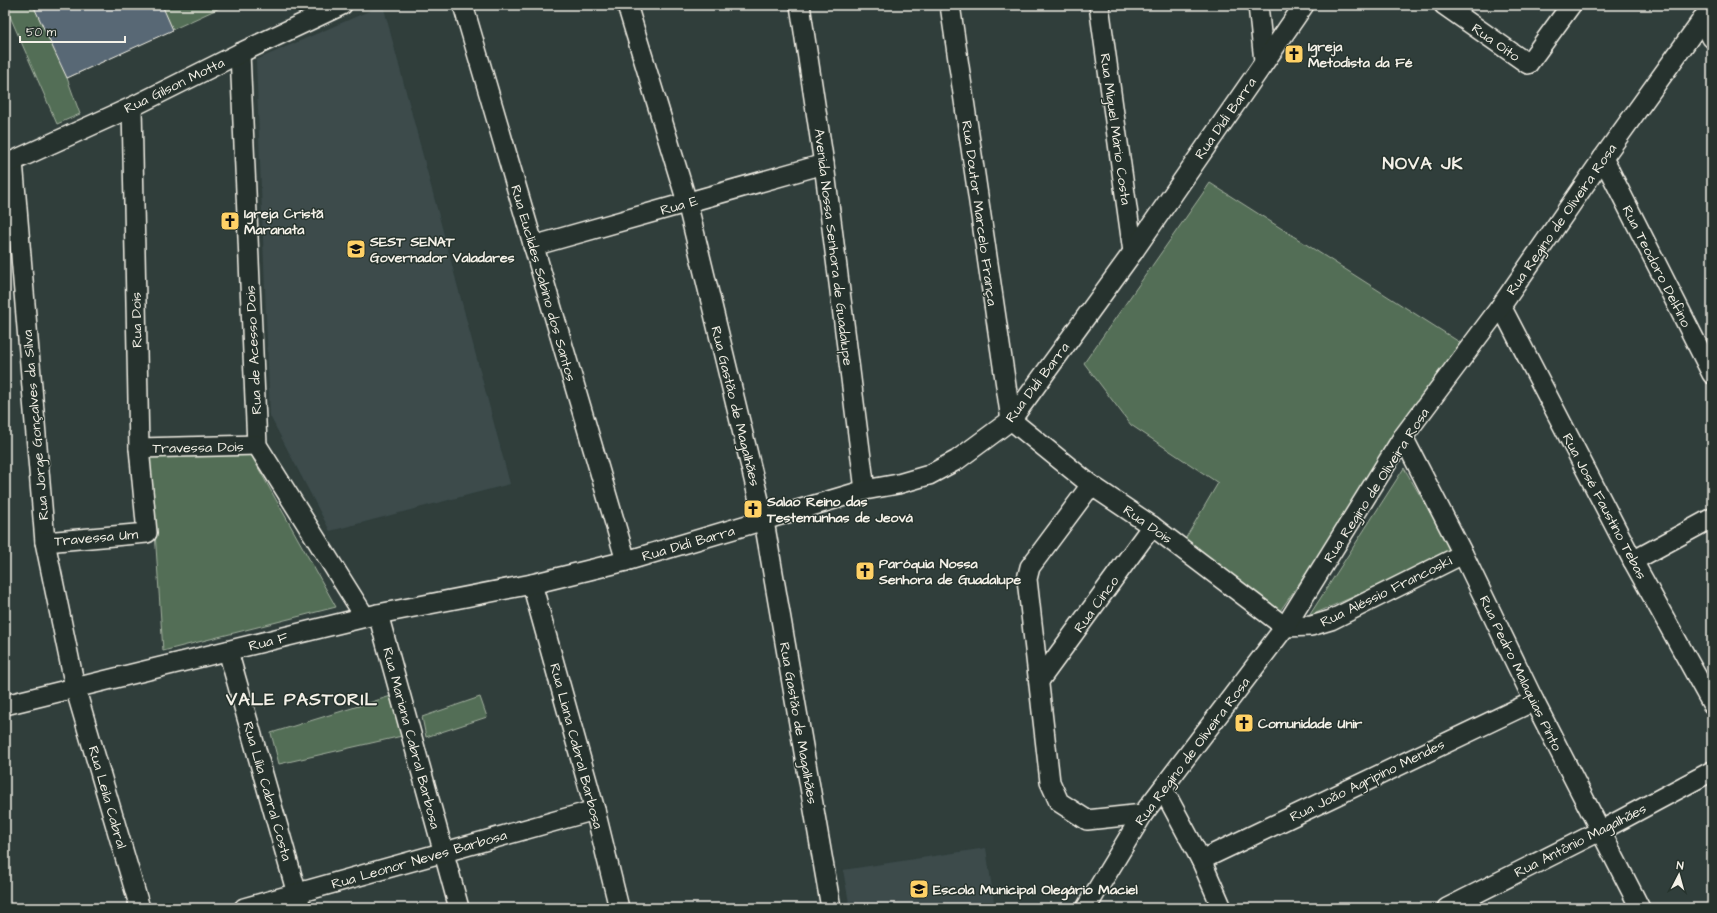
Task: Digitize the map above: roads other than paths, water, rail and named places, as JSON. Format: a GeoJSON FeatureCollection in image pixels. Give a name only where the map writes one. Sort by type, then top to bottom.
{"type":"FeatureCollection","features":[{"type":"Feature","properties":{"kind":"street","name":"Rua Gilson Motta"},"geometry":{"type":"LineString","coordinates":[[9,162],[132,107],[240,53],[342,5]]}},
{"type":"Feature","properties":{"kind":"street","name":"Rua Euclides Sabino dos Santos"},"geometry":{"type":"LineString","coordinates":[[463,5],[626,561]]}},
{"type":"Feature","properties":{"kind":"street","name":"Rua Gastão de Magalhães"},"geometry":{"type":"LineString","coordinates":[[627,5],[687,202],[764,521],[831,908]]}},
{"type":"Feature","properties":{"kind":"street","name":"Avenida Nossa Senhora de Guadalupe"},"geometry":{"type":"LineString","coordinates":[[800,5],[824,164],[865,490]]}},
{"type":"Feature","properties":{"kind":"street","name":"Rua Doutor Marcelo França"},"geometry":{"type":"LineString","coordinates":[[950,5],[1011,420]]}},
{"type":"Feature","properties":{"kind":"street","name":"Rua Miguel Mário Costa"},"geometry":{"type":"LineString","coordinates":[[1099,5],[1133,252]]}},
{"type":"Feature","properties":{"kind":"street"},"geometry":{"type":"LineString","coordinates":[[1258,5],[1264,60]]}},
{"type":"Feature","properties":{"kind":"street","name":"Rua Didi Barra"},"geometry":{"type":"LineString","coordinates":[[532,584],[626,561],[865,490],[898,484],[929,475],[957,460],[1011,420],[1133,252],[1264,60],[1304,5]]}},
{"type":"Feature","properties":{"kind":"street","name":"Rua Oito"},"geometry":{"type":"LineString","coordinates":[[1444,6],[1528,64],[1571,5]]}},
{"type":"Feature","properties":{"kind":"street"},"geometry":{"type":"LineString","coordinates":[[1707,13],[1712,38]]}},
{"type":"Feature","properties":{"kind":"street","name":"Rua Regino de Oliveira Rosa"},"geometry":{"type":"LineString","coordinates":[[1086,908],[1143,814],[1285,627],[1403,437],[1501,306],[1603,158],[1707,13]]}},
{"type":"Feature","properties":{"kind":"street","name":"Rua de Acesso Dois"},"geometry":{"type":"LineString","coordinates":[[240,53],[257,445],[371,615]]}},
{"type":"Feature","properties":{"kind":"street","name":"Rua Dois"},"geometry":{"type":"LineString","coordinates":[[132,107],[139,448],[147,533]]}},
{"type":"Feature","properties":{"kind":"street","name":"Rua Teodoro Delfino"},"geometry":{"type":"LineString","coordinates":[[1603,158],[1712,374]]}},
{"type":"Feature","properties":{"kind":"street","name":"Rua Jorge Gonçalves da Silva"},"geometry":{"type":"LineString","coordinates":[[9,162],[45,542],[75,687]]}},
{"type":"Feature","properties":{"kind":"street","name":"Rua E"},"geometry":{"type":"LineString","coordinates":[[533,246],[824,164]]}},
{"type":"Feature","properties":{"kind":"street","name":"Rua José Faustino Tebas"},"geometry":{"type":"LineString","coordinates":[[1501,306],[1633,561],[1712,704]]}},
{"type":"Feature","properties":{"kind":"street","name":"Rua Dois"},"geometry":{"type":"LineString","coordinates":[[1011,420],[1091,485],[1152,526],[1285,627]]}},
{"type":"Feature","properties":{"kind":"street","name":"Rua Pedro Malaquias Pinto"},"geometry":{"type":"LineString","coordinates":[[1403,437],[1640,908]]}},
{"type":"Feature","properties":{"kind":"street","name":"Travessa Dois"},"geometry":{"type":"LineString","coordinates":[[139,448],[257,445]]}},
{"type":"Feature","properties":{"kind":"street"},"geometry":{"type":"LineString","coordinates":[[1091,485],[1030,567],[1027,579],[1050,782],[1059,802],[1087,820],[1143,814]]}},
{"type":"Feature","properties":{"kind":"street"},"geometry":{"type":"LineString","coordinates":[[1633,561],[1712,518]]}},
{"type":"Feature","properties":{"kind":"street","name":"Rua Cinco"},"geometry":{"type":"LineString","coordinates":[[1039,681],[1152,526]]}},
{"type":"Feature","properties":{"kind":"street","name":"Travessa Um"},"geometry":{"type":"LineString","coordinates":[[45,542],[147,533]]}},
{"type":"Feature","properties":{"kind":"street","name":"Rua Aléssio Francoski"},"geometry":{"type":"LineString","coordinates":[[1285,627],[1311,626],[1331,620],[1463,554]]}},
{"type":"Feature","properties":{"kind":"street","name":"Rua F"},"geometry":{"type":"LineString","coordinates":[[5,705],[371,615],[532,584]]}},
{"type":"Feature","properties":{"kind":"street","name":"Rua Liana Cabral Barbosa"},"geometry":{"type":"LineString","coordinates":[[532,584],[595,810],[619,908]]}},
{"type":"Feature","properties":{"kind":"street","name":"Rua Mariana Cabral Barbosa"},"geometry":{"type":"LineString","coordinates":[[371,615],[459,908]]}},
{"type":"Feature","properties":{"kind":"street","name":"Rua Lília Cabral Costa"},"geometry":{"type":"LineString","coordinates":[[228,651],[299,900]]}},
{"type":"Feature","properties":{"kind":"street","name":"Rua Leila Cabral"},"geometry":{"type":"LineString","coordinates":[[75,687],[140,908]]}},
{"type":"Feature","properties":{"kind":"street","name":"Rua João Agripino Mendes"},"geometry":{"type":"LineString","coordinates":[[1200,860],[1534,700]]}},
{"type":"Feature","properties":{"kind":"street","name":"Rua Antônio Magalhães"},"geometry":{"type":"LineString","coordinates":[[1447,908],[1712,771]]}},
{"type":"Feature","properties":{"kind":"street"},"geometry":{"type":"LineString","coordinates":[[1163,789],[1200,860],[1222,908]]}},
{"type":"Feature","properties":{"kind":"street","name":"Rua Leonor Neves Barbosa"},"geometry":{"type":"LineString","coordinates":[[244,908],[299,900],[443,851],[595,810]]}},
{"type":"Feature","properties":{"kind":"place","name":"Igreja Metodista da Fé"},"geometry":{"type":"Point","coordinates":[1294,54]}},
{"type":"Feature","properties":{"kind":"place","name":"Igreja Cristã Maranata"},"geometry":{"type":"Point","coordinates":[230,221]}},
{"type":"Feature","properties":{"kind":"place","name":"SEST SENAT Governador Valadares"},"geometry":{"type":"Point","coordinates":[356,249]}},
{"type":"Feature","properties":{"kind":"place","name":"Salao Reino das Testemunhas de Jeová"},"geometry":{"type":"Point","coordinates":[753,509]}},
{"type":"Feature","properties":{"kind":"place","name":"Paróquia Nossa Senhora de Guadalupe"},"geometry":{"type":"Point","coordinates":[865,571]}},
{"type":"Feature","properties":{"kind":"place","name":"Comunidade Unir"},"geometry":{"type":"Point","coordinates":[1244,723]}},
{"type":"Feature","properties":{"kind":"place","name":"Escola Municipal Olegário Maciel"},"geometry":{"type":"Point","coordinates":[919,889]}},
{"type":"Feature","properties":{"kind":"district","name":"NOVA JK"},"geometry":{"type":"Point","coordinates":[1423,163]}},
{"type":"Feature","properties":{"kind":"district","name":"VALE PASTORIL"},"geometry":{"type":"Point","coordinates":[302,699]}}]}
